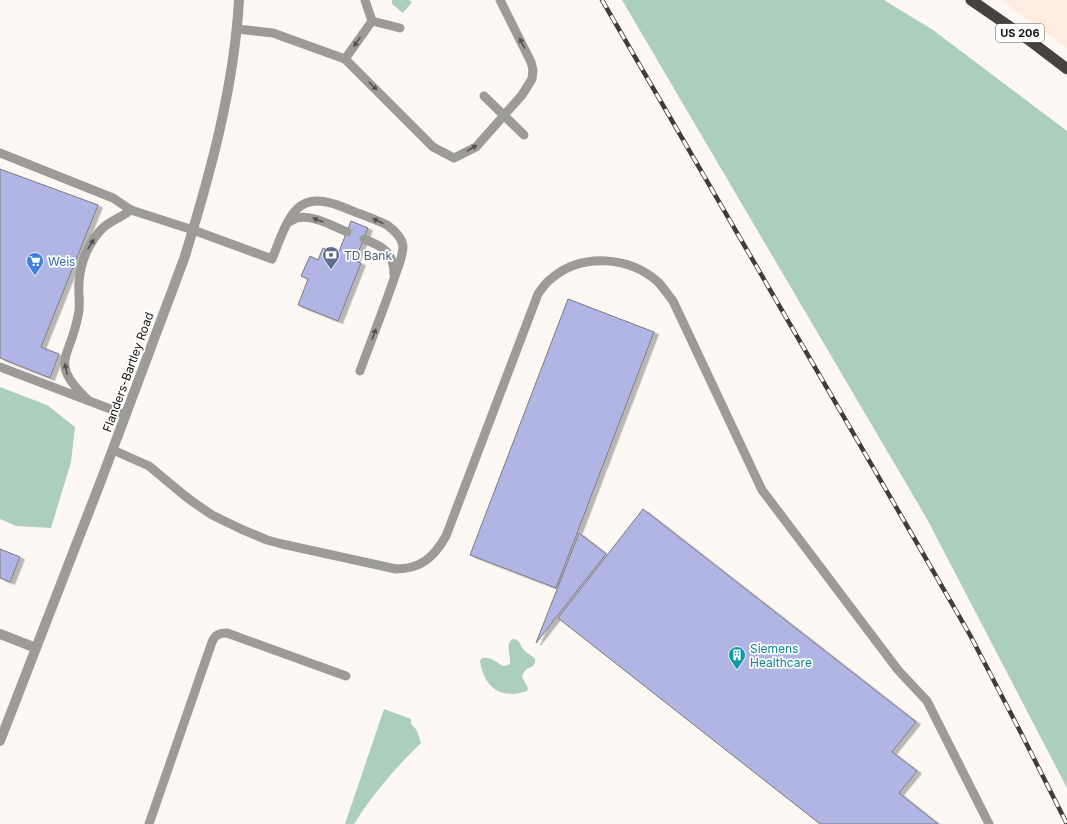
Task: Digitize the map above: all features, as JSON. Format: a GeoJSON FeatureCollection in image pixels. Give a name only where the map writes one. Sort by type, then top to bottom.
{"type":"FeatureCollection","features":[{"type":"Feature","properties":{"kind":"highway","name":"US 206"},"geometry":{"type":"LineString","coordinates":[[977,2],[1067,69]]}},
{"type":"Feature","properties":{"kind":"street","name":"Flanders-Bartley Road"},"geometry":{"type":"LineString","coordinates":[[0,742],[113,450],[184,260],[214,152],[227,96],[237,29],[239,0]]}},
{"type":"Feature","properties":{"kind":"street"},"geometry":{"type":"LineString","coordinates":[[0,634],[36,648]]}},
{"type":"Feature","properties":{"kind":"lane"},"geometry":{"type":"LineString","coordinates":[[365,0],[372,21]]}},
{"type":"Feature","properties":{"kind":"lane"},"geometry":{"type":"LineString","coordinates":[[237,29],[273,33],[345,59],[433,147],[454,158],[476,147],[522,95],[532,79],[533,70],[531,62],[500,0]]}},
{"type":"Feature","properties":{"kind":"lane"},"geometry":{"type":"LineString","coordinates":[[345,59],[372,21]]}},
{"type":"Feature","properties":{"kind":"lane"},"geometry":{"type":"LineString","coordinates":[[372,21],[400,28]]}},
{"type":"Feature","properties":{"kind":"lane"},"geometry":{"type":"LineString","coordinates":[[484,96],[524,135]]}},
{"type":"Feature","properties":{"kind":"lane"},"geometry":{"type":"LineString","coordinates":[[0,153],[113,198],[131,210],[193,230],[272,259],[288,222],[297,208],[306,203],[315,201],[334,204],[387,225],[401,239],[403,246],[402,256],[360,371]]}},
{"type":"Feature","properties":{"kind":"lane"},"geometry":{"type":"LineString","coordinates":[[88,400],[72,383],[64,367],[65,356],[80,310],[79,284],[81,268],[88,249],[97,236],[105,227],[131,210]]}},
{"type":"Feature","properties":{"kind":"lane"},"geometry":{"type":"LineString","coordinates":[[288,222],[296,218],[308,217],[347,232]]}},
{"type":"Feature","properties":{"kind":"lane"},"geometry":{"type":"LineString","coordinates":[[364,239],[386,249],[392,259],[394,271],[393,284]]}},
{"type":"Feature","properties":{"kind":"lane"},"geometry":{"type":"LineString","coordinates":[[113,450],[149,466],[185,496],[207,511],[228,524],[254,535],[282,544],[396,569],[416,566],[430,558],[446,536],[538,294],[551,278],[571,266],[588,262],[606,261],[624,263],[642,271],[658,282],[673,302],[762,490],[898,670],[927,701],[989,824]]}},
{"type":"Feature","properties":{"kind":"lane"},"geometry":{"type":"LineString","coordinates":[[0,367],[126,415]]}},
{"type":"Feature","properties":{"kind":"lane"},"geometry":{"type":"LineString","coordinates":[[149,824],[213,638],[220,633],[227,633],[346,676]]}},
{"type":"Feature","properties":{"kind":"shaded area"},"geometry":{"type":"Polygon","coordinates":[[[1001,0],[1067,0],[1067,48],[1001,0]]]}},
{"type":"Feature","properties":{"kind":"green space"},"geometry":{"type":"Polygon","coordinates":[[[392,0],[409,0],[412,2],[403,13],[392,4],[392,0]]]}},
{"type":"Feature","properties":{"kind":"green space"},"geometry":{"type":"Polygon","coordinates":[[[622,0],[884,0],[933,30],[1067,131],[1067,788],[927,519],[622,0]]]}},
{"type":"Feature","properties":{"kind":"green space"},"geometry":{"type":"Polygon","coordinates":[[[0,387],[47,405],[75,427],[71,462],[51,528],[16,526],[0,519],[0,387]]]}},
{"type":"Feature","properties":{"kind":"green space"},"geometry":{"type":"Polygon","coordinates":[[[512,639],[518,641],[522,648],[535,659],[535,663],[532,667],[526,670],[522,677],[528,688],[527,691],[509,694],[495,689],[490,684],[485,678],[480,661],[482,658],[488,658],[503,666],[510,664],[509,644],[512,639]]]}},
{"type":"Feature","properties":{"kind":"green space"},"geometry":{"type":"Polygon","coordinates":[[[384,709],[411,719],[411,724],[417,731],[421,743],[385,782],[354,824],[345,824],[384,709]]]}},
{"type":"Feature","properties":{"kind":"building","name":"Weis"},"geometry":{"type":"Polygon","coordinates":[[[0,169],[98,205],[41,347],[59,354],[50,378],[0,358],[0,169]]]}},
{"type":"Feature","properties":{"kind":"building","name":"TD Bank"},"geometry":{"type":"Polygon","coordinates":[[[351,221],[368,228],[355,261],[361,263],[338,321],[298,305],[308,279],[301,276],[310,256],[318,260],[323,248],[338,254],[351,221]]]}},
{"type":"Feature","properties":{"kind":"building"},"geometry":{"type":"Polygon","coordinates":[[[568,299],[654,332],[556,588],[470,555],[568,299]]]}},
{"type":"Feature","properties":{"kind":"building","name":"Siemens Healthcare"},"geometry":{"type":"Polygon","coordinates":[[[643,509],[916,722],[892,752],[917,771],[899,793],[938,824],[820,824],[558,618],[643,509]]]}},
{"type":"Feature","properties":{"kind":"building"},"geometry":{"type":"Polygon","coordinates":[[[579,533],[606,554],[536,643],[579,533]]]}},
{"type":"Feature","properties":{"kind":"building"},"geometry":{"type":"Polygon","coordinates":[[[0,549],[20,557],[10,582],[0,578],[0,549]]]}},
{"type":"Feature","properties":{"kind":"railway"},"geometry":{"type":"LineString","coordinates":[[602,0],[970,635],[1067,824]]}},
{"type":"Feature","properties":{"kind":"place","name":"TD Bank"},"geometry":{"type":"Point","coordinates":[331,270]}},
{"type":"Feature","properties":{"kind":"place","name":"Weis"},"geometry":{"type":"Point","coordinates":[35,276]}},
{"type":"Feature","properties":{"kind":"place","name":"Siemens Healthcare"},"geometry":{"type":"Point","coordinates":[737,670]}}]}
